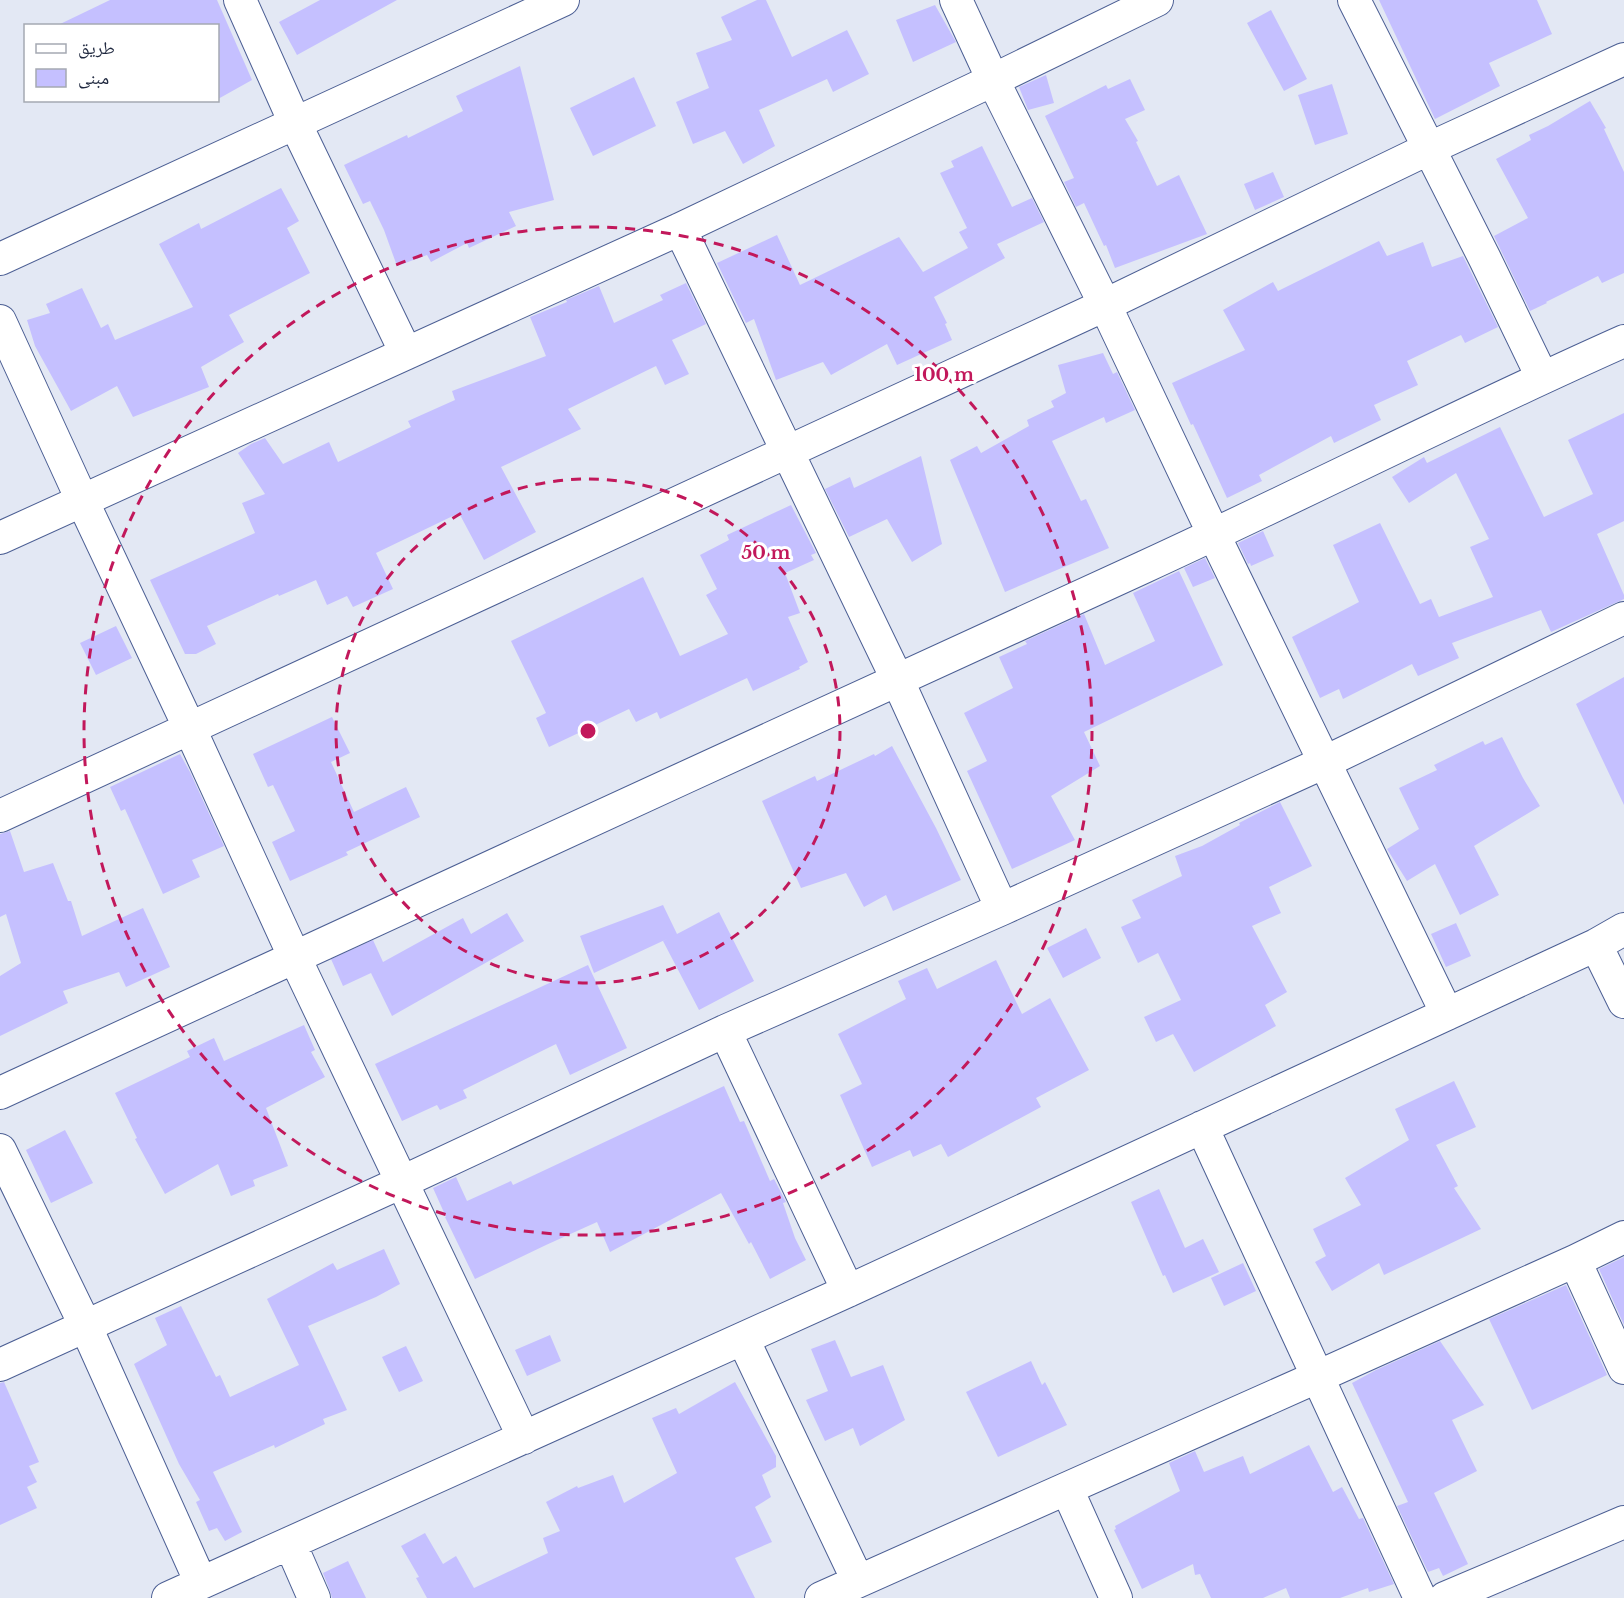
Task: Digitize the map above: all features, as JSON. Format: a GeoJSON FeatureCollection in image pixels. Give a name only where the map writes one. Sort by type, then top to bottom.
{"type":"FeatureCollection","features":[{"type":"Feature","properties":{"kind":"street"},"geometry":{"type":"LineString","coordinates":[[240,0],[406,353]]}},
{"type":"Feature","properties":{"kind":"street"},"geometry":{"type":"LineString","coordinates":[[0,259],[563,0]]}},
{"type":"Feature","properties":{"kind":"street"},"geometry":{"type":"LineString","coordinates":[[956,0],[1447,1014]]}},
{"type":"Feature","properties":{"kind":"street"},"geometry":{"type":"LineString","coordinates":[[0,538],[680,229],[1157,0]]}},
{"type":"Feature","properties":{"kind":"street"},"geometry":{"type":"LineString","coordinates":[[1354,0],[1430,148],[1542,377]]}},
{"type":"Feature","properties":{"kind":"street"},"geometry":{"type":"LineString","coordinates":[[0,816],[1105,305],[1430,148],[1624,59]]}},
{"type":"Feature","properties":{"kind":"street"},"geometry":{"type":"LineString","coordinates":[[680,229],[898,681],[1002,909]]}},
{"type":"Feature","properties":{"kind":"street"},"geometry":{"type":"LineString","coordinates":[[0,321],[294,956],[524,1438]]}},
{"type":"Feature","properties":{"kind":"street"},"geometry":{"type":"LineString","coordinates":[[0,1093],[1214,535],[1542,377],[1624,341]]}},
{"type":"Feature","properties":{"kind":"street"},"geometry":{"type":"LineString","coordinates":[[0,1365],[402,1182],[725,1031],[1002,909],[1324,762],[1624,618]]}},
{"type":"Feature","properties":{"kind":"street"},"geometry":{"type":"LineString","coordinates":[[168,1598],[848,1292],[1596,945],[1624,929]]}},
{"type":"Feature","properties":{"kind":"street"},"geometry":{"type":"LineString","coordinates":[[1596,945],[1624,1002]]}},
{"type":"Feature","properties":{"kind":"street"},"geometry":{"type":"LineString","coordinates":[[725,1031],[848,1292]]}},
{"type":"Feature","properties":{"kind":"street"},"geometry":{"type":"LineString","coordinates":[[1202,1127],[1420,1598]]}},
{"type":"Feature","properties":{"kind":"street"},"geometry":{"type":"LineString","coordinates":[[0,1150],[86,1327],[201,1583]]}},
{"type":"Feature","properties":{"kind":"street"},"geometry":{"type":"LineString","coordinates":[[821,1598],[1317,1377],[1624,1237]]}},
{"type":"Feature","properties":{"kind":"street"},"geometry":{"type":"LineString","coordinates":[[1575,1261],[1624,1368]]}},
{"type":"Feature","properties":{"kind":"street"},"geometry":{"type":"LineString","coordinates":[[743,1339],[858,1581]]}},
{"type":"Feature","properties":{"kind":"street"},"geometry":{"type":"LineString","coordinates":[[1066,1489],[1116,1598]]}},
{"type":"Feature","properties":{"kind":"street"},"geometry":{"type":"LineString","coordinates":[[1445,1598],[1624,1522]]}},
{"type":"Feature","properties":{"kind":"street"},"geometry":{"type":"LineString","coordinates":[[290,1543],[315,1598]]}},
{"type":"Feature","properties":{"kind":"building"},"geometry":{"type":"Polygon","coordinates":[[[110,0],[217,0],[252,80],[219,98],[219,24],[60,24],[110,0]]]}},
{"type":"Feature","properties":{"kind":"building"},"geometry":{"type":"Polygon","coordinates":[[[320,0],[397,0],[297,55],[279,22],[320,0]]]}},
{"type":"Feature","properties":{"kind":"building"},"geometry":{"type":"Polygon","coordinates":[[[757,0],[766,0],[792,57],[847,30],[869,74],[833,92],[827,79],[759,110],[775,146],[743,164],[725,131],[693,144],[676,102],[709,88],[696,53],[732,40],[721,17],[757,0]]]}},
{"type":"Feature","properties":{"kind":"building"},"geometry":{"type":"Polygon","coordinates":[[[1379,0],[1537,0],[1552,34],[1489,63],[1500,86],[1435,119],[1379,0]]]}},
{"type":"Feature","properties":{"kind":"building"},"geometry":{"type":"Polygon","coordinates":[[[935,5],[956,42],[913,62],[896,20],[935,5]]]}},
{"type":"Feature","properties":{"kind":"building"},"geometry":{"type":"Polygon","coordinates":[[[1271,10],[1307,79],[1284,91],[1247,23],[1271,10]]]}},
{"type":"Feature","properties":{"kind":"building"},"geometry":{"type":"Polygon","coordinates":[[[520,66],[554,200],[509,212],[516,226],[469,248],[467,243],[431,262],[427,255],[397,266],[384,230],[370,201],[363,204],[344,165],[407,135],[408,138],[463,111],[456,96],[520,66]]]}},
{"type":"Feature","properties":{"kind":"building"},"geometry":{"type":"Polygon","coordinates":[[[1046,75],[1054,103],[1028,110],[1019,87],[1046,75]]]}},
{"type":"Feature","properties":{"kind":"building"},"geometry":{"type":"Polygon","coordinates":[[[634,77],[656,126],[593,156],[570,108],[634,77]]]}},
{"type":"Feature","properties":{"kind":"building"},"geometry":{"type":"Polygon","coordinates":[[[1130,79],[1145,110],[1125,119],[1138,141],[1136,142],[1157,186],[1179,175],[1207,234],[1115,268],[1084,203],[1076,207],[1064,182],[1074,178],[1045,116],[1106,85],[1108,89],[1130,79]]]}},
{"type":"Feature","properties":{"kind":"building"},"geometry":{"type":"Polygon","coordinates":[[[1332,84],[1348,134],[1315,145],[1298,95],[1332,84]]]}},
{"type":"Feature","properties":{"kind":"building"},"geometry":{"type":"Polygon","coordinates":[[[1590,101],[1606,128],[1604,129],[1624,172],[1624,273],[1602,283],[1598,276],[1530,311],[1494,236],[1528,218],[1496,159],[1531,140],[1529,135],[1590,101]]]}},
{"type":"Feature","properties":{"kind":"building"},"geometry":{"type":"Polygon","coordinates":[[[982,146],[1012,207],[1032,198],[1044,222],[997,244],[1005,258],[934,297],[947,323],[945,324],[952,340],[897,365],[887,344],[831,375],[823,362],[776,380],[754,319],[746,323],[717,263],[777,235],[800,285],[899,237],[923,272],[968,248],[959,232],[967,228],[940,173],[954,167],[951,161],[982,146]]]}},
{"type":"Feature","properties":{"kind":"building"},"geometry":{"type":"Polygon","coordinates":[[[1273,172],[1284,197],[1255,210],[1244,184],[1273,172]]]}},
{"type":"Feature","properties":{"kind":"building"},"geometry":{"type":"Polygon","coordinates":[[[281,188],[299,221],[287,228],[310,273],[229,315],[244,342],[201,367],[209,387],[133,417],[117,386],[71,411],[35,346],[27,320],[50,313],[46,304],[82,288],[101,328],[108,324],[115,340],[193,307],[159,244],[199,223],[201,229],[281,188]]]}},
{"type":"Feature","properties":{"kind":"building"},"geometry":{"type":"Polygon","coordinates":[[[1379,241],[1387,256],[1423,242],[1432,267],[1463,256],[1498,327],[1465,343],[1461,335],[1407,361],[1418,385],[1374,405],[1381,420],[1334,443],[1331,436],[1259,475],[1262,481],[1227,498],[1172,383],[1245,350],[1223,310],[1273,282],[1278,291],[1379,241]]]}},
{"type":"Feature","properties":{"kind":"building"},"geometry":{"type":"Polygon","coordinates":[[[686,283],[706,324],[672,340],[689,374],[665,385],[656,366],[568,409],[581,429],[501,467],[536,532],[484,560],[459,513],[376,553],[393,589],[353,607],[347,596],[327,605],[316,580],[279,596],[278,594],[207,626],[216,644],[196,654],[185,654],[150,580],[255,533],[242,503],[265,494],[238,453],[265,438],[283,464],[329,442],[338,462],[411,427],[408,421],[455,400],[452,391],[546,356],[530,317],[599,286],[614,323],[663,300],[660,295],[686,283]]]}},
{"type":"Feature","properties":{"kind":"building"},"geometry":{"type":"Polygon","coordinates":[[[1103,353],[1113,374],[1117,372],[1135,410],[1106,423],[1104,417],[1052,441],[1081,501],[1086,499],[1109,548],[1005,592],[950,460],[977,446],[981,453],[1029,426],[1027,420],[1054,407],[1051,401],[1066,393],[1058,365],[1103,353]]]}},
{"type":"Feature","properties":{"kind":"building"},"geometry":{"type":"Polygon","coordinates":[[[1624,413],[1624,521],[1597,534],[1624,599],[1551,632],[1541,610],[1452,643],[1459,658],[1418,676],[1412,664],[1343,699],[1339,689],[1320,698],[1292,637],[1359,602],[1333,545],[1380,523],[1420,604],[1431,599],[1439,617],[1493,597],[1470,547],[1489,539],[1456,473],[1409,503],[1392,477],[1424,457],[1427,463],[1500,427],[1544,517],[1593,494],[1568,440],[1624,413]]]}},
{"type":"Feature","properties":{"kind":"building"},"geometry":{"type":"Polygon","coordinates":[[[921,456],[942,544],[912,562],[887,519],[849,537],[825,489],[850,477],[854,488],[921,456]]]}},
{"type":"Feature","properties":{"kind":"building"},"geometry":{"type":"Polygon","coordinates":[[[791,505],[816,553],[811,555],[814,560],[785,573],[800,613],[788,617],[808,662],[799,667],[800,669],[753,691],[747,678],[660,719],[657,712],[636,722],[629,709],[549,747],[536,718],[546,713],[511,641],[643,577],[680,656],[728,634],[706,595],[717,589],[700,555],[729,540],[727,535],[791,505]]]}},
{"type":"Feature","properties":{"kind":"building"},"geometry":{"type":"Polygon","coordinates":[[[1263,531],[1274,556],[1251,566],[1238,543],[1263,531]]]}},
{"type":"Feature","properties":{"kind":"building"},"geometry":{"type":"Polygon","coordinates":[[[1205,558],[1215,578],[1193,587],[1184,568],[1205,558]]]}},
{"type":"Feature","properties":{"kind":"building"},"geometry":{"type":"Polygon","coordinates":[[[1179,571],[1223,665],[1084,732],[1100,766],[1051,796],[1075,840],[1012,869],[967,771],[987,761],[964,713],[1013,688],[999,657],[1027,644],[1025,641],[1084,614],[1105,665],[1155,641],[1133,593],[1179,571]]]}},
{"type":"Feature","properties":{"kind":"building"},"geometry":{"type":"Polygon","coordinates":[[[116,626],[132,658],[96,675],[80,643],[116,626]]]}},
{"type":"Feature","properties":{"kind":"building"},"geometry":{"type":"Polygon","coordinates":[[[1624,677],[1624,805],[1576,704],[1624,677]]]}},
{"type":"Feature","properties":{"kind":"building"},"geometry":{"type":"Polygon","coordinates":[[[332,717],[350,753],[331,762],[354,812],[406,787],[420,817],[346,852],[348,855],[290,881],[272,842],[295,831],[273,785],[268,787],[253,754],[332,717]]]}},
{"type":"Feature","properties":{"kind":"building"},"geometry":{"type":"Polygon","coordinates":[[[1502,737],[1540,806],[1474,846],[1499,895],[1460,915],[1435,864],[1407,881],[1387,849],[1419,829],[1399,788],[1437,770],[1434,765],[1483,741],[1485,745],[1502,737]]]}},
{"type":"Feature","properties":{"kind":"building"},"geometry":{"type":"Polygon","coordinates":[[[892,746],[961,880],[893,911],[886,895],[864,907],[846,873],[801,888],[762,801],[815,776],[817,781],[874,754],[875,756],[892,746]]]}},
{"type":"Feature","properties":{"kind":"building"},"geometry":{"type":"Polygon","coordinates":[[[180,754],[224,846],[192,860],[200,877],[163,894],[125,809],[121,811],[110,787],[180,754]]]}},
{"type":"Feature","properties":{"kind":"building"},"geometry":{"type":"Polygon","coordinates":[[[1280,802],[1312,866],[1269,887],[1281,913],[1252,926],[1287,992],[1265,1005],[1276,1026],[1194,1072],[1173,1034],[1156,1042],[1144,1017],[1181,1000],[1158,953],[1138,963],[1121,927],[1141,918],[1132,900],[1182,876],[1175,856],[1202,846],[1240,825],[1239,823],[1280,802]]]}},
{"type":"Feature","properties":{"kind":"building"},"geometry":{"type":"Polygon","coordinates":[[[10,831],[24,872],[53,863],[68,901],[71,901],[82,936],[143,908],[170,967],[126,987],[119,972],[63,991],[68,1003],[0,1036],[0,976],[21,963],[6,914],[0,917],[0,834],[10,831]]]}},
{"type":"Feature","properties":{"kind":"building"},"geometry":{"type":"Polygon","coordinates":[[[663,905],[677,934],[719,912],[754,981],[699,1010],[663,941],[667,939],[594,973],[580,936],[663,905]]]}},
{"type":"Feature","properties":{"kind":"building"},"geometry":{"type":"Polygon","coordinates":[[[507,913],[524,941],[392,1016],[371,973],[343,986],[331,959],[373,940],[383,962],[463,918],[471,934],[507,913]]]}},
{"type":"Feature","properties":{"kind":"building"},"geometry":{"type":"Polygon","coordinates":[[[1456,923],[1471,956],[1446,967],[1431,934],[1456,923]]]}},
{"type":"Feature","properties":{"kind":"building"},"geometry":{"type":"Polygon","coordinates":[[[1086,928],[1101,958],[1063,978],[1047,948],[1086,928]]]}},
{"type":"Feature","properties":{"kind":"building"},"geometry":{"type":"Polygon","coordinates":[[[996,960],[1022,1014],[1050,998],[1089,1070],[1036,1098],[1041,1107],[948,1157],[941,1144],[913,1157],[910,1150],[872,1167],[840,1095],[862,1084],[838,1034],[906,999],[898,981],[927,968],[937,989],[996,960]]]}},
{"type":"Feature","properties":{"kind":"building"},"geometry":{"type":"Polygon","coordinates":[[[588,965],[627,1048],[570,1075],[556,1044],[463,1090],[467,1098],[440,1110],[437,1105],[402,1121],[375,1064],[588,965]]]}},
{"type":"Feature","properties":{"kind":"building"},"geometry":{"type":"Polygon","coordinates":[[[304,1025],[315,1050],[311,1052],[325,1077],[266,1108],[288,1166],[253,1180],[255,1186],[231,1196],[218,1164],[165,1194],[135,1139],[137,1138],[115,1093],[190,1057],[187,1051],[214,1038],[224,1061],[304,1025]]]}},
{"type":"Feature","properties":{"kind":"building"},"geometry":{"type":"Polygon","coordinates":[[[1454,1081],[1476,1127],[1436,1145],[1458,1186],[1454,1188],[1481,1229],[1384,1275],[1379,1263],[1332,1291],[1315,1262],[1326,1256],[1313,1229],[1361,1205],[1345,1178],[1409,1140],[1395,1109],[1454,1081]]]}},
{"type":"Feature","properties":{"kind":"building"},"geometry":{"type":"Polygon","coordinates":[[[724,1086],[740,1122],[744,1121],[770,1181],[774,1179],[786,1202],[783,1203],[795,1238],[806,1260],[770,1279],[751,1242],[749,1244],[721,1193],[610,1252],[597,1222],[475,1279],[433,1188],[456,1177],[467,1201],[511,1181],[513,1185],[724,1086]]]}},
{"type":"Feature","properties":{"kind":"building"},"geometry":{"type":"Polygon","coordinates":[[[65,1130],[93,1183],[51,1203],[26,1150],[65,1130]]]}},
{"type":"Feature","properties":{"kind":"building"},"geometry":{"type":"Polygon","coordinates":[[[1159,1189],[1185,1248],[1203,1239],[1219,1272],[1173,1293],[1165,1275],[1163,1276],[1131,1202],[1159,1189]]]}},
{"type":"Feature","properties":{"kind":"building"},"geometry":{"type":"Polygon","coordinates":[[[384,1249],[400,1284],[376,1297],[308,1326],[347,1410],[323,1419],[325,1424],[275,1448],[274,1445],[213,1472],[242,1532],[225,1541],[217,1528],[209,1531],[196,1502],[200,1500],[179,1464],[134,1364],[167,1345],[155,1318],[181,1306],[216,1377],[220,1375],[230,1397],[299,1365],[267,1299],[333,1263],[337,1270],[384,1249]]]}},
{"type":"Feature","properties":{"kind":"building"},"geometry":{"type":"Polygon","coordinates":[[[1624,1257],[1624,1325],[1599,1269],[1624,1257]]]}},
{"type":"Feature","properties":{"kind":"building"},"geometry":{"type":"Polygon","coordinates":[[[1243,1263],[1256,1291],[1224,1306],[1211,1278],[1243,1263]]]}},
{"type":"Feature","properties":{"kind":"building"},"geometry":{"type":"Polygon","coordinates":[[[1566,1285],[1607,1375],[1532,1410],[1489,1319],[1566,1285]]]}},
{"type":"Feature","properties":{"kind":"building"},"geometry":{"type":"Polygon","coordinates":[[[550,1335],[561,1361],[527,1376],[515,1350],[550,1335]]]}},
{"type":"Feature","properties":{"kind":"building"},"geometry":{"type":"Polygon","coordinates":[[[835,1340],[851,1377],[883,1365],[905,1420],[860,1446],[853,1428],[825,1441],[806,1400],[828,1391],[811,1349],[835,1340]]]}},
{"type":"Feature","properties":{"kind":"building"},"geometry":{"type":"Polygon","coordinates":[[[1440,1341],[1484,1405],[1452,1420],[1477,1471],[1434,1493],[1468,1564],[1443,1576],[1439,1568],[1428,1572],[1397,1506],[1408,1502],[1352,1383],[1440,1341]]]}},
{"type":"Feature","properties":{"kind":"building"},"geometry":{"type":"Polygon","coordinates":[[[406,1346],[423,1381],[399,1392],[382,1357],[406,1346]]]}},
{"type":"Feature","properties":{"kind":"building"},"geometry":{"type":"Polygon","coordinates":[[[1031,1361],[1042,1385],[1045,1382],[1067,1425],[998,1457],[966,1392],[1031,1361]]]}},
{"type":"Feature","properties":{"kind":"building"},"geometry":{"type":"Polygon","coordinates":[[[4,1382],[39,1462],[29,1466],[37,1482],[27,1487],[37,1508],[0,1525],[0,1383],[4,1382]]]}},
{"type":"Feature","properties":{"kind":"building"},"geometry":{"type":"Polygon","coordinates":[[[735,1382],[776,1456],[776,1467],[762,1475],[771,1497],[755,1507],[772,1542],[735,1558],[755,1598],[427,1598],[416,1578],[419,1577],[401,1546],[425,1533],[443,1564],[456,1556],[474,1588],[548,1553],[543,1538],[560,1531],[546,1502],[577,1486],[578,1488],[613,1475],[624,1503],[677,1473],[652,1418],[676,1408],[679,1414],[735,1382]]]}},
{"type":"Feature","properties":{"kind":"building"},"geometry":{"type":"Polygon","coordinates":[[[1309,1445],[1333,1492],[1342,1487],[1359,1519],[1363,1518],[1394,1584],[1369,1592],[1368,1588],[1340,1598],[1290,1598],[1286,1588],[1263,1598],[1211,1598],[1200,1574],[1195,1575],[1193,1564],[1142,1589],[1114,1530],[1115,1526],[1180,1491],[1169,1463],[1195,1451],[1204,1472],[1243,1456],[1250,1474],[1309,1445]]]}},
{"type":"Feature","properties":{"kind":"building"},"geometry":{"type":"Polygon","coordinates":[[[348,1561],[366,1598],[332,1598],[323,1573],[348,1561]]]}}]}
